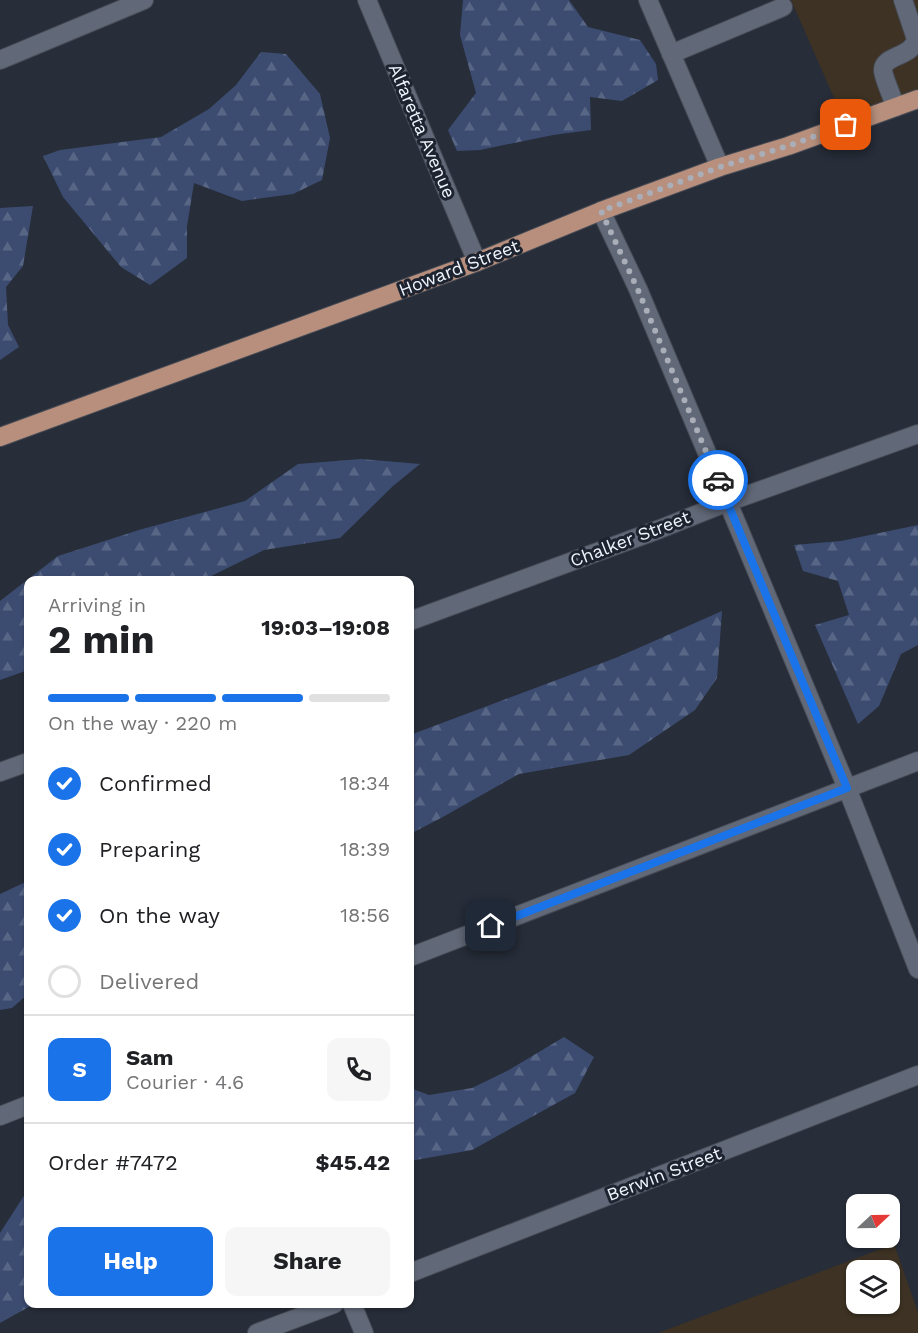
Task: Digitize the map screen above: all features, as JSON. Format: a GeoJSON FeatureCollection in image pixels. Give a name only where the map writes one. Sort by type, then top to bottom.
{"type":"FeatureCollection","features":[{"type":"Feature","properties":{"kind":"main road","name":"Howard Street"},"geometry":{"type":"LineString","coordinates":[[0,437],[477,262],[601,211],[720,167],[788,146],[918,99]]}},
{"type":"Feature","properties":{"kind":"street"},"geometry":{"type":"LineString","coordinates":[[0,60],[144,0]]}},
{"type":"Feature","properties":{"kind":"street","name":"Alfaretta Avenue"},"geometry":{"type":"LineString","coordinates":[[367,0],[477,262]]}},
{"type":"Feature","properties":{"kind":"street"},"geometry":{"type":"LineString","coordinates":[[648,0],[720,167]]}},
{"type":"Feature","properties":{"kind":"street"},"geometry":{"type":"LineString","coordinates":[[896,107],[883,70],[889,60],[911,50],[916,39],[903,0]]}},
{"type":"Feature","properties":{"kind":"street"},"geometry":{"type":"LineString","coordinates":[[671,54],[783,7]]}},
{"type":"Feature","properties":{"kind":"street"},"geometry":{"type":"LineString","coordinates":[[601,211],[638,290],[728,502],[847,788],[918,969]]}},
{"type":"Feature","properties":{"kind":"street","name":"Chalker Street"},"geometry":{"type":"LineString","coordinates":[[414,620],[728,502],[918,434]]}},
{"type":"Feature","properties":{"kind":"street"},"geometry":{"type":"LineString","coordinates":[[414,955],[918,760]]}},
{"type":"Feature","properties":{"kind":"street"},"geometry":{"type":"LineString","coordinates":[[0,772],[24,763]]}},
{"type":"Feature","properties":{"kind":"street","name":"Berwin Street"},"geometry":{"type":"LineString","coordinates":[[414,1271],[918,1075]]}},
{"type":"Feature","properties":{"kind":"street"},"geometry":{"type":"LineString","coordinates":[[0,1116],[24,1107]]}},
{"type":"Feature","properties":{"kind":"street"},"geometry":{"type":"LineString","coordinates":[[257,1333],[323,1308]]}},
{"type":"Feature","properties":{"kind":"street"},"geometry":{"type":"LineString","coordinates":[[354,1308],[364,1333]]}},
{"type":"Feature","properties":{"kind":"shaded area"},"geometry":{"type":"Polygon","coordinates":[[[791,0],[918,0],[918,99],[846,125],[791,0]]]}},
{"type":"Feature","properties":{"kind":"shaded area"},"geometry":{"type":"Polygon","coordinates":[[[883,1248],[895,1248],[900,1260],[852,1260],[883,1248]]]}},
{"type":"Feature","properties":{"kind":"shaded area"},"geometry":{"type":"Polygon","coordinates":[[[900,1261],[918,1312],[918,1333],[658,1333],[846,1262],[846,1314],[900,1314],[900,1261]]]}},
{"type":"Feature","properties":{"kind":"green space"},"geometry":{"type":"Polygon","coordinates":[[[463,0],[569,0],[588,27],[640,40],[656,64],[658,80],[622,101],[590,97],[591,130],[553,135],[480,150],[457,151],[448,130],[476,93],[460,35],[463,0]]]}},
{"type":"Feature","properties":{"kind":"green space"},"geometry":{"type":"Polygon","coordinates":[[[261,52],[286,54],[320,94],[330,138],[322,180],[293,194],[242,201],[194,183],[187,226],[187,258],[150,285],[121,267],[63,197],[43,156],[60,150],[161,137],[209,109],[236,85],[261,52]]]}},
{"type":"Feature","properties":{"kind":"green space"},"geometry":{"type":"Polygon","coordinates":[[[33,206],[23,266],[6,287],[8,325],[19,347],[0,360],[0,208],[33,206]]]}},
{"type":"Feature","properties":{"kind":"green space"},"geometry":{"type":"Polygon","coordinates":[[[361,459],[420,464],[393,486],[340,538],[264,550],[211,576],[32,576],[58,556],[139,530],[245,501],[298,464],[361,459]]]}},
{"type":"Feature","properties":{"kind":"green space"},"geometry":{"type":"Polygon","coordinates":[[[918,525],[918,645],[901,654],[879,706],[858,724],[815,625],[849,615],[838,581],[803,571],[794,545],[841,541],[918,525]]]}},
{"type":"Feature","properties":{"kind":"green space"},"geometry":{"type":"Polygon","coordinates":[[[24,582],[24,671],[0,680],[0,601],[24,582]]]}},
{"type":"Feature","properties":{"kind":"green space"},"geometry":{"type":"Polygon","coordinates":[[[722,611],[717,678],[695,710],[629,755],[519,774],[414,832],[414,734],[618,657],[722,611]]]}},
{"type":"Feature","properties":{"kind":"green space"},"geometry":{"type":"Polygon","coordinates":[[[24,883],[24,998],[12,1008],[0,1010],[0,894],[24,883]]]}},
{"type":"Feature","properties":{"kind":"green space"},"geometry":{"type":"Polygon","coordinates":[[[564,1037],[594,1057],[575,1093],[472,1150],[414,1160],[414,1089],[429,1095],[472,1088],[507,1071],[564,1037]]]}},
{"type":"Feature","properties":{"kind":"green space"},"geometry":{"type":"Polygon","coordinates":[[[24,1196],[24,1308],[27,1308],[0,1323],[0,1233],[24,1196]]]}},
{"type":"Feature","properties":{"kind":"way so far"},"geometry":{"type":"LineString","coordinates":[[718,480],[638,290],[601,211],[720,167],[846,125]]}},
{"type":"Feature","properties":{"kind":"route"},"geometry":{"type":"LineString","coordinates":[[491,926],[847,788],[718,480]]}}]}
